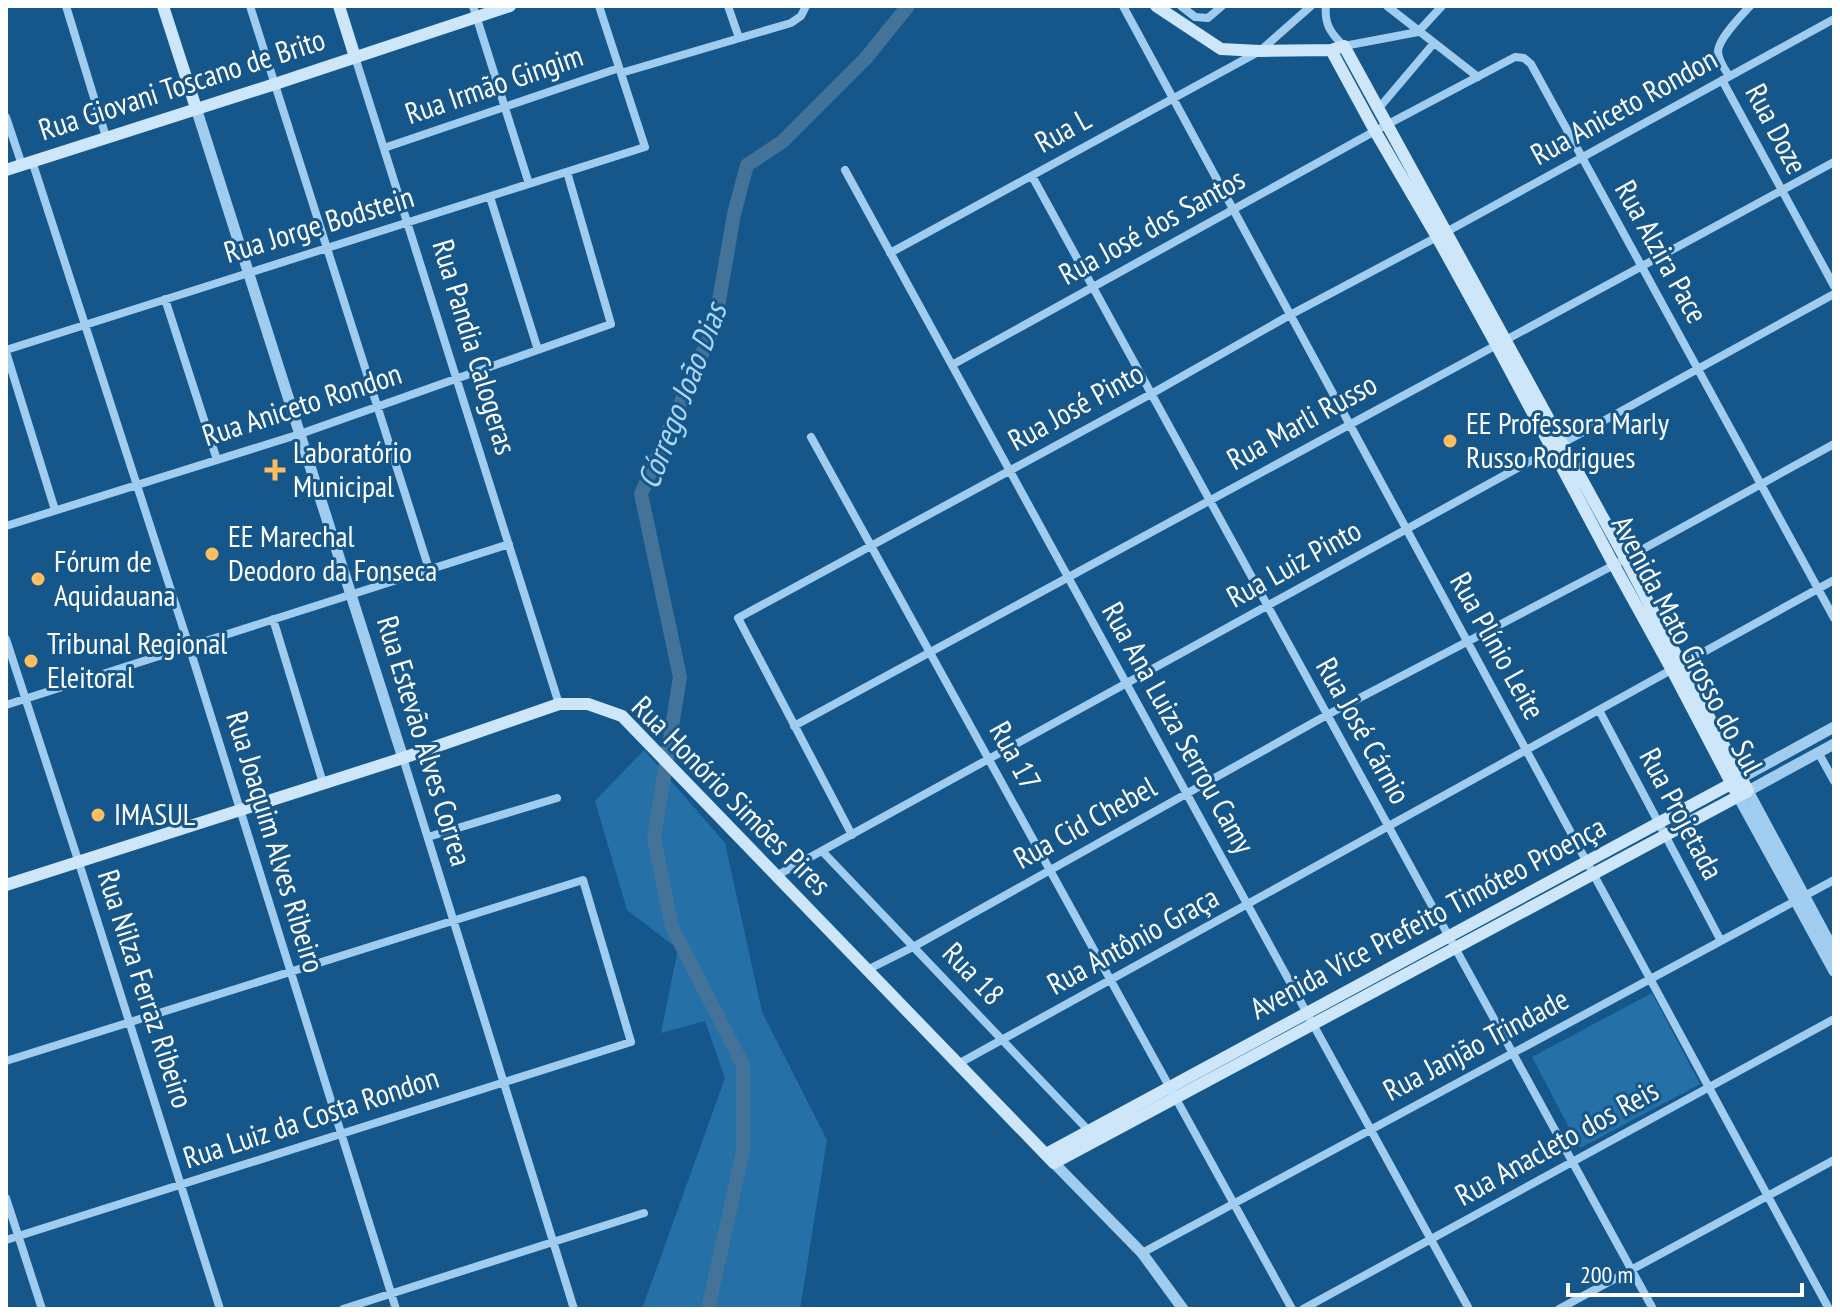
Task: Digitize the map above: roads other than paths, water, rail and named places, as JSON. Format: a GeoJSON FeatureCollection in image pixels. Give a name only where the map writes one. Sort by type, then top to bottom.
{"type":"FeatureCollection","features":[{"type":"Feature","properties":{"kind":"main road","name":"Rua Estevão Alves Correa"},"geometry":{"type":"LineString","coordinates":[[163,6],[196,108]]}},
{"type":"Feature","properties":{"kind":"main road","name":"Rua Pandia Calogeras"},"geometry":{"type":"LineString","coordinates":[[339,6],[355,57]]}},
{"type":"Feature","properties":{"kind":"main road","name":"Rua Giovani Toscano de Brito"},"geometry":{"type":"LineString","coordinates":[[6,170],[275,84],[475,12],[510,6]]}},
{"type":"Feature","properties":{"kind":"main road"},"geometry":{"type":"LineString","coordinates":[[1156,6],[1221,49],[1260,51],[1336,44]]}},
{"type":"Feature","properties":{"kind":"main road","name":"Avenida Mato Grosso do Sul"},"geometry":{"type":"LineString","coordinates":[[1336,44],[1379,108],[1442,235],[1678,667],[1743,793]]}},
{"type":"Feature","properties":{"kind":"main road","name":"Avenida Mato Grosso do Sul"},"geometry":{"type":"LineString","coordinates":[[1336,44],[1375,131],[1442,235]]}},
{"type":"Feature","properties":{"kind":"main road","name":"Rua Honório Simões Pires"},"geometry":{"type":"LineString","coordinates":[[6,885],[403,758],[559,704],[588,704],[622,716],[1050,1159]]}},
{"type":"Feature","properties":{"kind":"main road","name":"Avenida Vice Prefeito Timóteo Proença"},"geometry":{"type":"LineString","coordinates":[[1590,868],[1658,823],[1736,781]]}},
{"type":"Feature","properties":{"kind":"main road","name":"Avenida Vice Prefeito Timóteo Proença"},"geometry":{"type":"LineString","coordinates":[[1050,1159],[1590,868],[1665,835],[1743,793]]}},
{"type":"Feature","properties":{"kind":"main road","name":"Avenida Vice Prefeito Timóteo Proença"},"geometry":{"type":"LineString","coordinates":[[1050,1159],[1089,1131],[1173,1092]]}},
{"type":"Feature","properties":{"kind":"street"},"geometry":{"type":"LineString","coordinates":[[66,6],[106,137]]}},
{"type":"Feature","properties":{"kind":"street"},"geometry":{"type":"LineString","coordinates":[[250,6],[429,569]]}},
{"type":"Feature","properties":{"kind":"street"},"geometry":{"type":"LineString","coordinates":[[599,6],[620,71]]}},
{"type":"Feature","properties":{"kind":"street"},"geometry":{"type":"LineString","coordinates":[[728,6],[739,38]]}},
{"type":"Feature","properties":{"kind":"street","name":"Rua Irmão Gingim"},"geometry":{"type":"LineString","coordinates":[[384,148],[620,71],[791,23],[801,16],[806,6]]}},
{"type":"Feature","properties":{"kind":"street","name":"Rua Plínio Leite"},"geometry":{"type":"LineString","coordinates":[[1123,6],[1831,1308]]}},
{"type":"Feature","properties":{"kind":"street"},"geometry":{"type":"LineString","coordinates":[[1181,6],[1195,17],[1208,18],[1222,6]]}},
{"type":"Feature","properties":{"kind":"street"},"geometry":{"type":"LineString","coordinates":[[1260,51],[1311,6]]}},
{"type":"Feature","properties":{"kind":"street"},"geometry":{"type":"LineString","coordinates":[[1326,6],[1327,26],[1336,44],[1418,32],[1442,6]]}},
{"type":"Feature","properties":{"kind":"street"},"geometry":{"type":"LineString","coordinates":[[1387,6],[1478,77]]}},
{"type":"Feature","properties":{"kind":"street","name":"Rua Doze"},"geometry":{"type":"LineString","coordinates":[[1750,6],[1722,39],[1718,52],[1722,66],[1782,190],[1834,286]]}},
{"type":"Feature","properties":{"kind":"street"},"geometry":{"type":"LineString","coordinates":[[475,12],[529,184]]}},
{"type":"Feature","properties":{"kind":"street","name":"Rua Aniceto Rondon"},"geometry":{"type":"LineString","coordinates":[[1442,235],[1834,19]]}},
{"type":"Feature","properties":{"kind":"street"},"geometry":{"type":"LineString","coordinates":[[1379,108],[1434,43]]}},
{"type":"Feature","properties":{"kind":"street","name":"Rua L"},"geometry":{"type":"LineString","coordinates":[[890,253],[1260,51]]}},
{"type":"Feature","properties":{"kind":"street","name":"Rua Pandia Calogeras"},"geometry":{"type":"LineString","coordinates":[[355,57],[559,704]]}},
{"type":"Feature","properties":{"kind":"street","name":"Rua Alzira Pace"},"geometry":{"type":"LineString","coordinates":[[1375,131],[1515,57],[1524,58],[1531,64],[1834,618]]}},
{"type":"Feature","properties":{"kind":"street","name":"Rua Jorge Bodstein"},"geometry":{"type":"LineString","coordinates":[[6,351],[645,147],[620,71]]}},
{"type":"Feature","properties":{"kind":"street","name":"Rua Estevão Alves Correa"},"geometry":{"type":"LineString","coordinates":[[196,108],[428,837],[574,1309]]}},
{"type":"Feature","properties":{"kind":"street","name":"Rua Joaquim Alves Ribeiro"},"geometry":{"type":"LineString","coordinates":[[6,117],[27,163],[85,324],[396,1309]]}},
{"type":"Feature","properties":{"kind":"street","name":"Rua José dos Santos"},"geometry":{"type":"LineString","coordinates":[[952,365],[1375,131]]}},
{"type":"Feature","properties":{"kind":"street","name":"Rua Marli Russo"},"geometry":{"type":"LineString","coordinates":[[794,726],[1834,162]]}},
{"type":"Feature","properties":{"kind":"street","name":"Rua Ana Luiza Serrou Camy"},"geometry":{"type":"LineString","coordinates":[[845,170],[1469,1309]]}},
{"type":"Feature","properties":{"kind":"street","name":"Rua Aniceto Rondon"},"geometry":{"type":"LineString","coordinates":[[6,526],[300,434],[611,324],[567,172]]}},
{"type":"Feature","properties":{"kind":"street","name":"Rua José Cárnio"},"geometry":{"type":"LineString","coordinates":[[1032,176],[1653,1309]]}},
{"type":"Feature","properties":{"kind":"street"},"geometry":{"type":"LineString","coordinates":[[490,197],[538,350]]}},
{"type":"Feature","properties":{"kind":"street","name":"Rua José Pinto"},"geometry":{"type":"LineString","coordinates":[[794,726],[738,618],[1442,235]]}},
{"type":"Feature","properties":{"kind":"street","name":"Rua Luiz Pinto"},"geometry":{"type":"LineString","coordinates":[[776,876],[1834,294]]}},
{"type":"Feature","properties":{"kind":"street"},"geometry":{"type":"LineString","coordinates":[[165,299],[217,460]]}},
{"type":"Feature","properties":{"kind":"street"},"geometry":{"type":"LineString","coordinates":[[6,351],[55,510]]}},
{"type":"Feature","properties":{"kind":"street","name":"Rua 17"},"geometry":{"type":"LineString","coordinates":[[811,437],[1292,1309]]}},
{"type":"Feature","properties":{"kind":"street","name":"Rua Cid Chebel"},"geometry":{"type":"LineString","coordinates":[[867,970],[1327,715],[1834,444]]}},
{"type":"Feature","properties":{"kind":"street"},"geometry":{"type":"LineString","coordinates":[[6,705],[509,544]]}},
{"type":"Feature","properties":{"kind":"street","name":"Rua Antônio Graça"},"geometry":{"type":"LineString","coordinates":[[958,1064],[1834,580]]}},
{"type":"Feature","properties":{"kind":"street"},"geometry":{"type":"LineString","coordinates":[[273,619],[323,783]]}},
{"type":"Feature","properties":{"kind":"street","name":"Rua Nilza Ferraz Ribeiro"},"geometry":{"type":"LineString","coordinates":[[6,639],[220,1309]]}},
{"type":"Feature","properties":{"kind":"street","name":"Rua Projetada"},"geometry":{"type":"LineString","coordinates":[[1599,710],[1721,941]]}},
{"type":"Feature","properties":{"kind":"street"},"geometry":{"type":"LineString","coordinates":[[794,726],[852,835]]}},
{"type":"Feature","properties":{"kind":"street","name":"Avenida Vice Prefeito Timóteo Proença"},"geometry":{"type":"LineString","coordinates":[[1736,781],[1834,727]]}},
{"type":"Feature","properties":{"kind":"street","name":"Avenida Vice Prefeito Timóteo Proença"},"geometry":{"type":"LineString","coordinates":[[1743,793],[1834,744]]}},
{"type":"Feature","properties":{"kind":"street"},"geometry":{"type":"LineString","coordinates":[[1818,752],[1834,781]]}},
{"type":"Feature","properties":{"kind":"street","name":"Avenida Mato Grosso do Sul"},"geometry":{"type":"LineString","coordinates":[[1743,793],[1800,898],[1834,971]]}},
{"type":"Feature","properties":{"kind":"street"},"geometry":{"type":"LineString","coordinates":[[428,837],[557,798]]}},
{"type":"Feature","properties":{"kind":"street","name":"Rua 18"},"geometry":{"type":"LineString","coordinates":[[822,851],[1089,1131]]}},
{"type":"Feature","properties":{"kind":"street","name":"Rua Luiz da Costa Rondon"},"geometry":{"type":"LineString","coordinates":[[6,1240],[631,1042],[583,880],[454,920]]}},
{"type":"Feature","properties":{"kind":"street","name":"Rua Janjão Trindade"},"geometry":{"type":"LineString","coordinates":[[1142,1253],[1834,880]]}},
{"type":"Feature","properties":{"kind":"street","name":"Avenida Mato Grosso do Sul"},"geometry":{"type":"LineString","coordinates":[[1800,898],[1834,951]]}},
{"type":"Feature","properties":{"kind":"street"},"geometry":{"type":"LineString","coordinates":[[6,1061],[454,920]]}},
{"type":"Feature","properties":{"kind":"street","name":"Rua Anacleto dos Reis"},"geometry":{"type":"LineString","coordinates":[[1303,1309],[1834,1019]]}},
{"type":"Feature","properties":{"kind":"street","name":"Rua Honório Simões Pires"},"geometry":{"type":"LineString","coordinates":[[1050,1159],[1142,1253],[1183,1309]]}},
{"type":"Feature","properties":{"kind":"street"},"geometry":{"type":"LineString","coordinates":[[1559,1309],[1834,1160]]}},
{"type":"Feature","properties":{"kind":"street"},"geometry":{"type":"LineString","coordinates":[[6,1198],[42,1309]]}},
{"type":"Feature","properties":{"kind":"street"},"geometry":{"type":"LineString","coordinates":[[343,1309],[644,1213]]}},
{"type":"Feature","properties":{"kind":"waterway","name":"Córrego João Dias"},"geometry":{"type":"LineString","coordinates":[[708,1309],[743,1151],[743,1065],[672,927],[654,838],[680,677],[641,494],[715,324],[734,214],[747,165],[782,142],[866,58],[908,6]]}},
{"type":"Feature","properties":{"kind":"place","name":"EE Professora Marly Russo Rodrigues"},"geometry":{"type":"Point","coordinates":[1450,441]}},
{"type":"Feature","properties":{"kind":"place","name":"Laboratório Municipal"},"geometry":{"type":"Point","coordinates":[275,470]}},
{"type":"Feature","properties":{"kind":"place","name":"EE Marechal Deodoro da Fonseca"},"geometry":{"type":"Point","coordinates":[212,554]}},
{"type":"Feature","properties":{"kind":"place","name":"Fórum de Aquidauana"},"geometry":{"type":"Point","coordinates":[38,579]}},
{"type":"Feature","properties":{"kind":"place","name":"Tribunal Regional Eleitoral"},"geometry":{"type":"Point","coordinates":[31,661]}},
{"type":"Feature","properties":{"kind":"place","name":"IMASUL"},"geometry":{"type":"Point","coordinates":[98,815]}}]}
